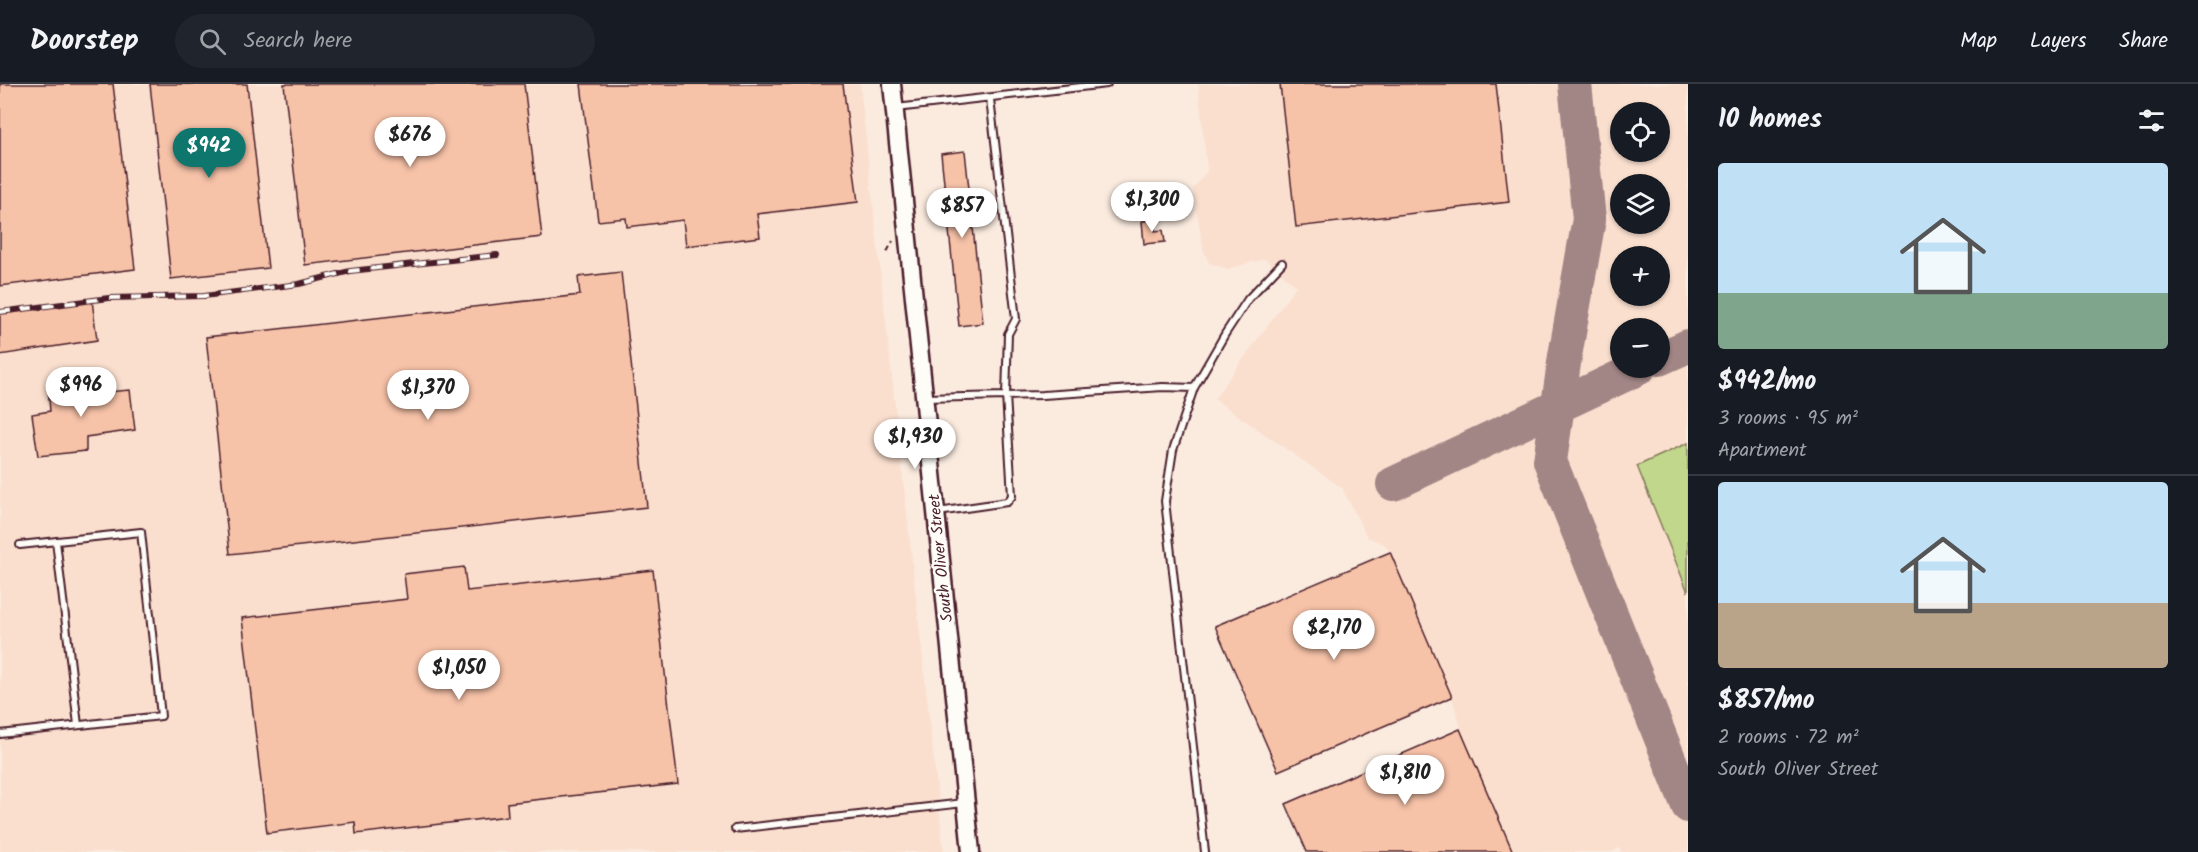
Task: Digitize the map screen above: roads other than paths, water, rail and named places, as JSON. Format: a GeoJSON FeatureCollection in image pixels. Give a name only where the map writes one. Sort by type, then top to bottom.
{"type":"FeatureCollection","features":[{"type":"Feature","properties":{"kind":"main road","name":"South Oliver Street"},"geometry":{"type":"LineString","coordinates":[[892,84],[971,852]]}},
{"type":"Feature","properties":{"kind":"lane"},"geometry":{"type":"LineString","coordinates":[[895,109],[1107,84]]}},
{"type":"Feature","properties":{"kind":"lane"},"geometry":{"type":"LineString","coordinates":[[936,512],[1007,502],[1012,496],[1006,395],[1008,333],[1016,319],[990,99]]}},
{"type":"Feature","properties":{"kind":"lane"},"geometry":{"type":"LineString","coordinates":[[1205,852],[1166,501],[1173,450],[1194,388],[1248,299],[1282,263]]}},
{"type":"Feature","properties":{"kind":"lane"},"geometry":{"type":"LineString","coordinates":[[925,398],[1043,396],[1163,387],[1194,388]]}},
{"type":"Feature","properties":{"kind":"lane"},"geometry":{"type":"LineString","coordinates":[[0,734],[161,716],[141,532],[20,545]]}},
{"type":"Feature","properties":{"kind":"lane"},"geometry":{"type":"LineString","coordinates":[[56,541],[78,725]]}},
{"type":"Feature","properties":{"kind":"lane"},"geometry":{"type":"LineString","coordinates":[[735,829],[966,802]]}},
{"type":"Feature","properties":{"kind":"railway"},"geometry":{"type":"LineString","coordinates":[[0,312],[109,298],[204,296],[299,284],[350,271],[497,255]]}}]}
